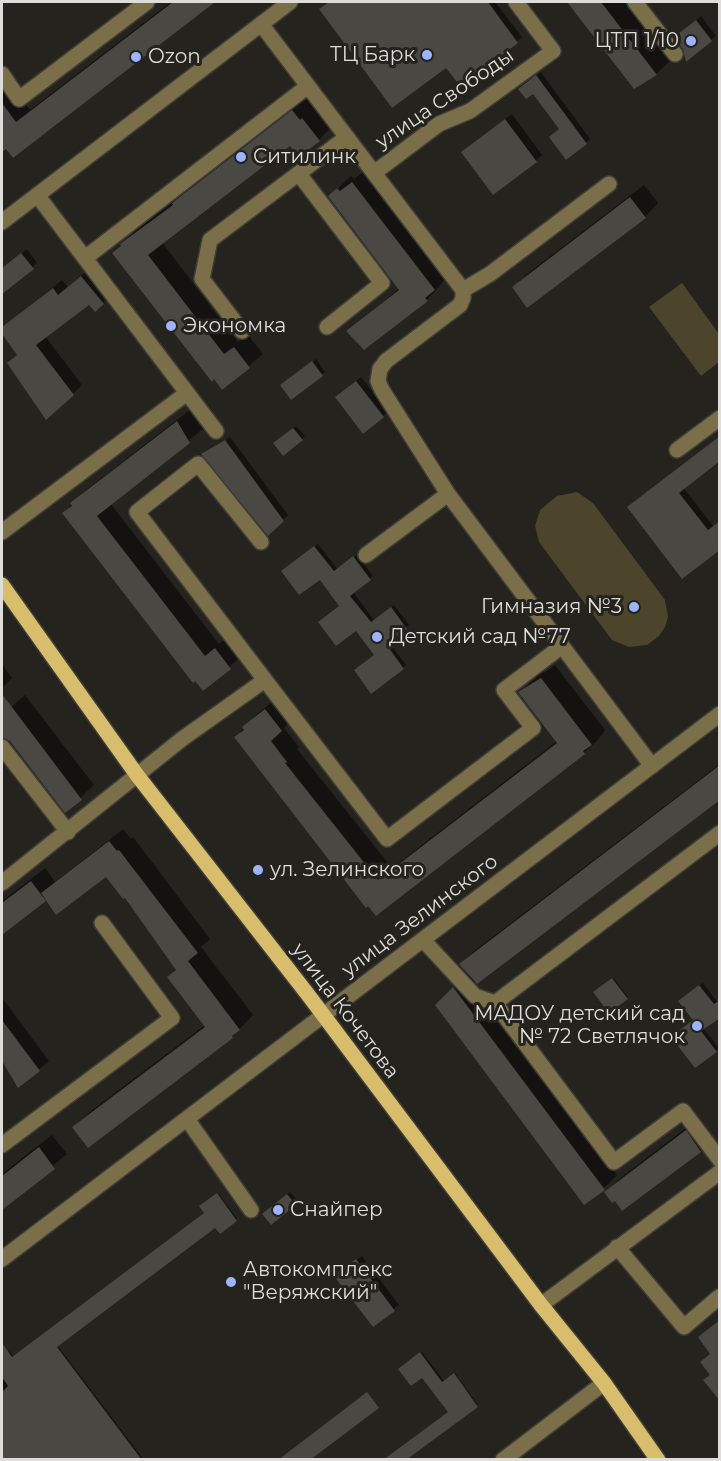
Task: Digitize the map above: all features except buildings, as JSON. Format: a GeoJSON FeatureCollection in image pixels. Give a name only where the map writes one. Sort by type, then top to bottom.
{"type":"FeatureCollection","features":[{"type":"Feature","properties":{"kind":"main road","name":"улица Кочетова"},"geometry":{"type":"LineString","coordinates":[[2,586],[137,776],[323,1016],[541,1305],[604,1383],[658,1459]]}},
{"type":"Feature","properties":{"kind":"street"},"geometry":{"type":"LineString","coordinates":[[2,74],[19,99],[147,2]]}},
{"type":"Feature","properties":{"kind":"street"},"geometry":{"type":"LineString","coordinates":[[2,222],[290,2]]}},
{"type":"Feature","properties":{"kind":"street","name":"улица Свободы"},"geometry":{"type":"LineString","coordinates":[[261,24],[374,172],[439,124],[470,111],[552,51],[516,2]]}},
{"type":"Feature","properties":{"kind":"street"},"geometry":{"type":"LineString","coordinates":[[635,2],[675,54]]}},
{"type":"Feature","properties":{"kind":"street"},"geometry":{"type":"LineString","coordinates":[[85,258],[308,86]]}},
{"type":"Feature","properties":{"kind":"street"},"geometry":{"type":"LineString","coordinates":[[243,330],[202,279],[210,240],[347,137]]}},
{"type":"Feature","properties":{"kind":"street"},"geometry":{"type":"LineString","coordinates":[[374,172],[463,290]]}},
{"type":"Feature","properties":{"kind":"street"},"geometry":{"type":"LineString","coordinates":[[299,174],[382,283],[327,327]]}},
{"type":"Feature","properties":{"kind":"street"},"geometry":{"type":"LineString","coordinates":[[609,184],[490,274],[463,290],[460,305],[386,361],[380,369],[378,381],[403,426],[448,494],[652,766]]}},
{"type":"Feature","properties":{"kind":"street"},"geometry":{"type":"LineString","coordinates":[[38,195],[216,431]]}},
{"type":"Feature","properties":{"kind":"street"},"geometry":{"type":"LineString","coordinates":[[2,532],[187,393]]}},
{"type":"Feature","properties":{"kind":"street"},"geometry":{"type":"LineString","coordinates":[[677,450],[720,418]]}},
{"type":"Feature","properties":{"kind":"street"},"geometry":{"type":"LineString","coordinates":[[261,542],[198,464],[137,512],[387,839],[533,728],[504,690],[562,646]]}},
{"type":"Feature","properties":{"kind":"street"},"geometry":{"type":"LineString","coordinates":[[366,555],[448,494]]}},
{"type":"Feature","properties":{"kind":"street"},"geometry":{"type":"LineString","coordinates":[[2,882],[68,832],[182,739],[265,680]]}},
{"type":"Feature","properties":{"kind":"street","name":"улица Зелинского"},"geometry":{"type":"LineString","coordinates":[[2,1259],[720,714]]}},
{"type":"Feature","properties":{"kind":"street"},"geometry":{"type":"LineString","coordinates":[[2,747],[68,832]]}},
{"type":"Feature","properties":{"kind":"street"},"geometry":{"type":"LineString","coordinates":[[495,1004],[720,833]]}},
{"type":"Feature","properties":{"kind":"street"},"geometry":{"type":"LineString","coordinates":[[2,1145],[172,1018],[102,923]]}},
{"type":"Feature","properties":{"kind":"street"},"geometry":{"type":"LineString","coordinates":[[424,940],[475,996],[495,1004],[614,1162],[683,1111],[720,1160]]}},
{"type":"Feature","properties":{"kind":"street"},"geometry":{"type":"LineString","coordinates":[[187,1119],[251,1210]]}},
{"type":"Feature","properties":{"kind":"street"},"geometry":{"type":"LineString","coordinates":[[541,1305],[617,1246],[720,1172]]}},
{"type":"Feature","properties":{"kind":"street"},"geometry":{"type":"LineString","coordinates":[[617,1246],[684,1327],[719,1297]]}},
{"type":"Feature","properties":{"kind":"street"},"geometry":{"type":"LineString","coordinates":[[503,1460],[604,1383]]}},
{"type":"Feature","properties":{"kind":"shaded area"},"geometry":{"type":"Polygon","coordinates":[[[682,283],[719,334],[719,362],[701,376],[649,307],[682,283]]]}},
{"type":"Feature","properties":{"kind":"shaded area"},"geometry":{"type":"Polygon","coordinates":[[[577,492],[593,503],[665,600],[668,617],[665,627],[659,636],[647,645],[629,647],[612,640],[539,542],[535,526],[540,510],[557,496],[577,492]]]}},
{"type":"Feature","properties":{"kind":"place","name":"ЦТП 1/10"},"geometry":{"type":"Point","coordinates":[691,41]}},
{"type":"Feature","properties":{"kind":"place","name":"ТЦ Барк"},"geometry":{"type":"Point","coordinates":[427,55]}},
{"type":"Feature","properties":{"kind":"place","name":"Ozon"},"geometry":{"type":"Point","coordinates":[136,57]}},
{"type":"Feature","properties":{"kind":"place","name":"Ситилинк"},"geometry":{"type":"Point","coordinates":[241,157]}},
{"type":"Feature","properties":{"kind":"place","name":"Экономка"},"geometry":{"type":"Point","coordinates":[171,326]}},
{"type":"Feature","properties":{"kind":"place","name":"Гимназия №3"},"geometry":{"type":"Point","coordinates":[634,607]}},
{"type":"Feature","properties":{"kind":"place","name":"Детский сад №77"},"geometry":{"type":"Point","coordinates":[377,637]}},
{"type":"Feature","properties":{"kind":"place","name":"ул. Зелинского"},"geometry":{"type":"Point","coordinates":[258,870]}},
{"type":"Feature","properties":{"kind":"place","name":"МАДОУ детский сад № 72 Светлячок"},"geometry":{"type":"Point","coordinates":[697,1026]}},
{"type":"Feature","properties":{"kind":"place","name":"Снайпер"},"geometry":{"type":"Point","coordinates":[278,1210]}},
{"type":"Feature","properties":{"kind":"place","name":"Автокомплекс \"Веряжский\""},"geometry":{"type":"Point","coordinates":[231,1282]}}]}
